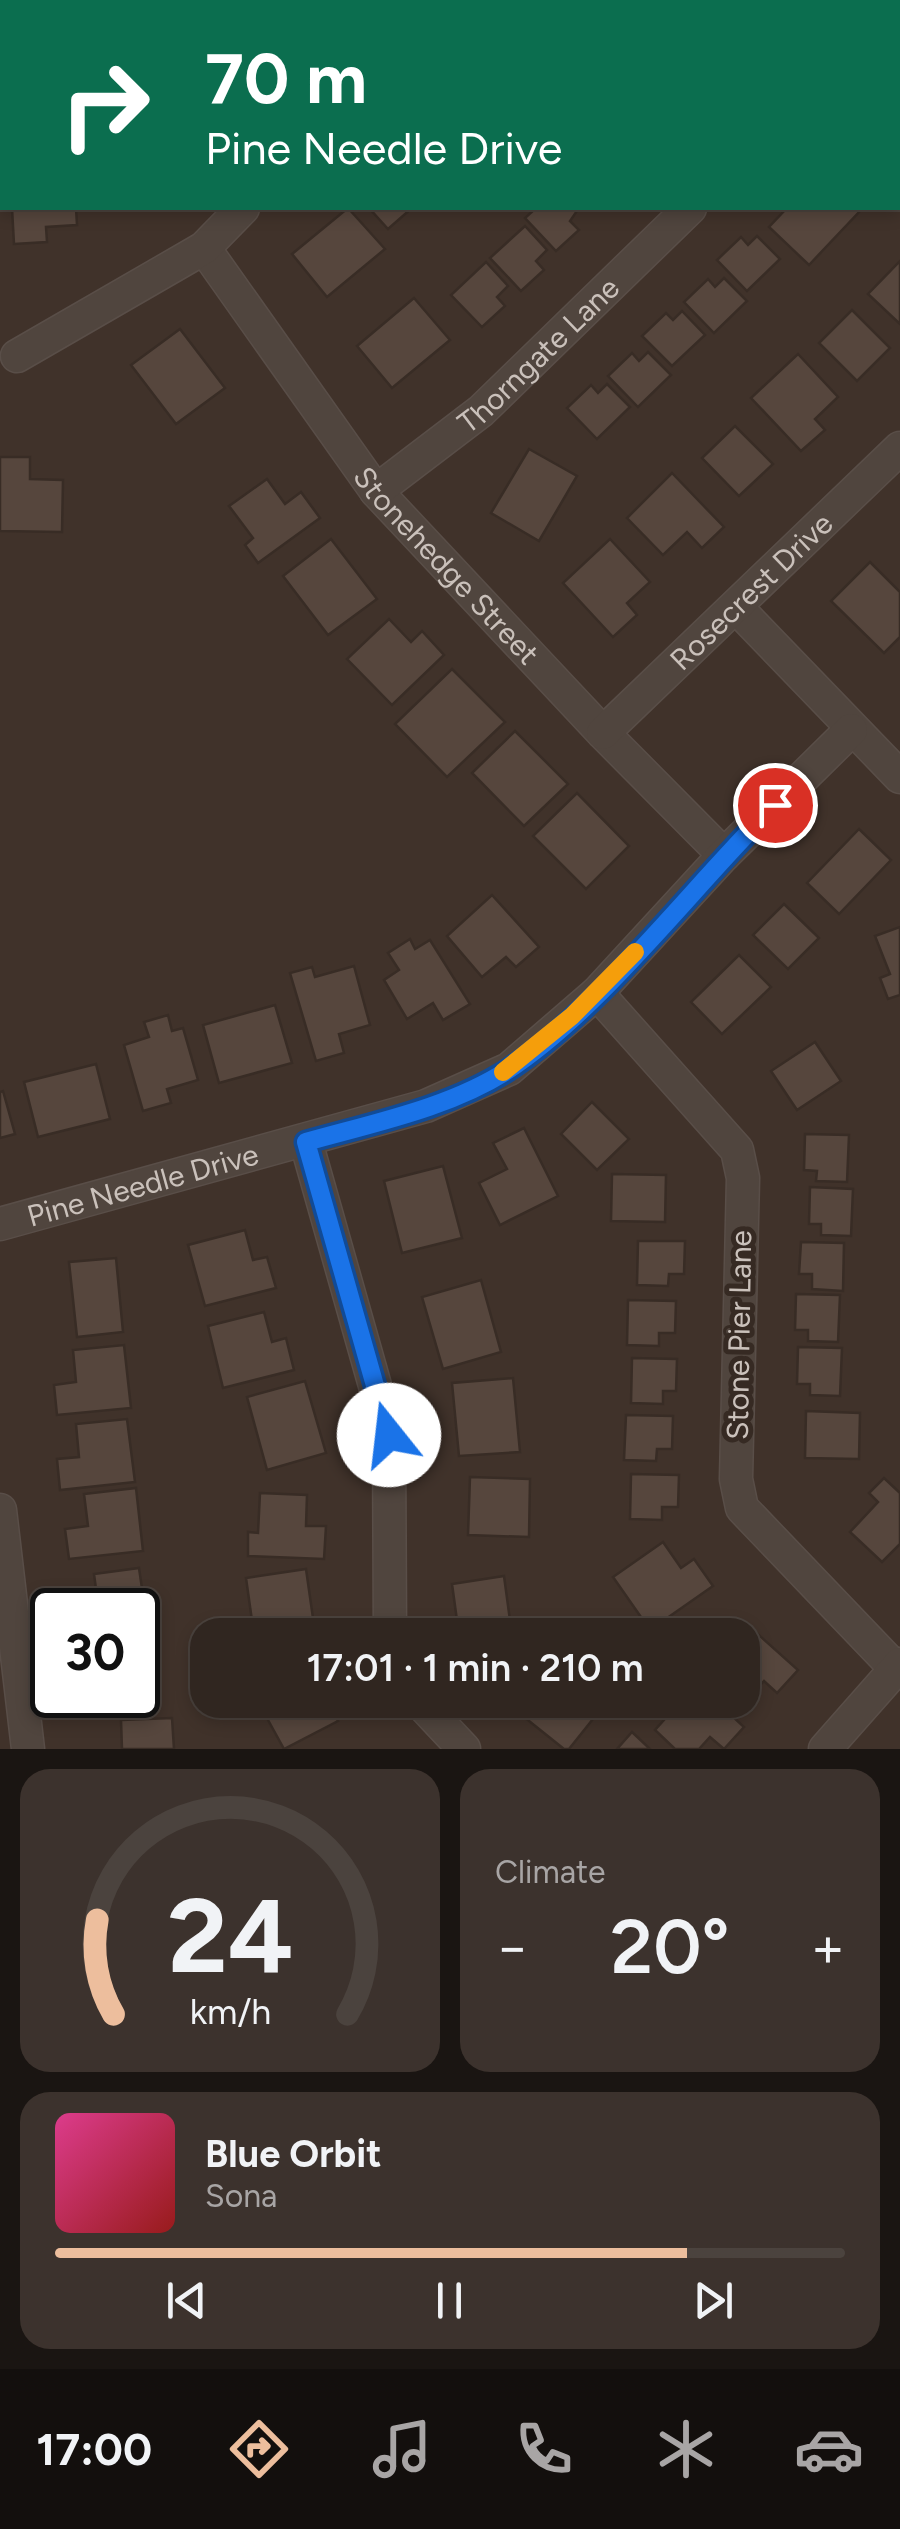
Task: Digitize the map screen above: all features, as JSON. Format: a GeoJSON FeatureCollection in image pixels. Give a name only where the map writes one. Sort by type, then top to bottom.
{"type":"FeatureCollection","features":[{"type":"Feature","properties":{"kind":"street"},"geometry":{"type":"LineString","coordinates":[[17,356],[204,248],[241,210]]}},
{"type":"Feature","properties":{"kind":"street","name":"Thorngate Lane"},"geometry":{"type":"LineString","coordinates":[[376,491],[481,411],[688,210]]}},
{"type":"Feature","properties":{"kind":"street","name":"Stonehedge Street"},"geometry":{"type":"LineString","coordinates":[[204,248],[376,491],[603,733],[724,855]]}},
{"type":"Feature","properties":{"kind":"street","name":"Rosecrest Drive"},"geometry":{"type":"LineString","coordinates":[[603,733],[900,448]]}},
{"type":"Feature","properties":{"kind":"street"},"geometry":{"type":"LineString","coordinates":[[736,607],[900,777]]}},
{"type":"Feature","properties":{"kind":"street","name":"Pine Needle Drive"},"geometry":{"type":"LineString","coordinates":[[0,1224],[426,1106],[509,1069],[597,993],[724,855],[852,730]]}},
{"type":"Feature","properties":{"kind":"street","name":"Stone Pier Lane"},"geometry":{"type":"LineString","coordinates":[[597,993],[736,1150],[743,1178],[736,1479],[742,1508],[898,1667]]}},
{"type":"Feature","properties":{"kind":"street"},"geometry":{"type":"LineString","coordinates":[[306,1142],[389,1435],[390,1618]]}},
{"type":"Feature","properties":{"kind":"street"},"geometry":{"type":"LineString","coordinates":[[0,1510],[28,1749]]}},
{"type":"Feature","properties":{"kind":"street"},"geometry":{"type":"LineString","coordinates":[[825,1749],[898,1667]]}},
{"type":"Feature","properties":{"kind":"street"},"geometry":{"type":"LineString","coordinates":[[435,1718],[464,1749]]}},
{"type":"Feature","properties":{"kind":"building"},"geometry":{"type":"Polygon","coordinates":[[[12,210],[76,210],[77,225],[46,227],[47,242],[14,244],[12,210]]]}},
{"type":"Feature","properties":{"kind":"building"},"geometry":{"type":"Polygon","coordinates":[[[346,210],[385,249],[327,297],[292,254],[346,210]]]}},
{"type":"Feature","properties":{"kind":"building"},"geometry":{"type":"Polygon","coordinates":[[[371,210],[410,210],[388,229],[371,210]]]}},
{"type":"Feature","properties":{"kind":"building"},"geometry":{"type":"Polygon","coordinates":[[[534,210],[578,210],[570,221],[579,230],[556,251],[525,218],[534,210]]]}},
{"type":"Feature","properties":{"kind":"building"},"geometry":{"type":"Polygon","coordinates":[[[785,210],[860,211],[809,265],[769,227],[785,210]]]}},
{"type":"Feature","properties":{"kind":"building"},"geometry":{"type":"Polygon","coordinates":[[[525,226],[547,250],[536,261],[544,270],[521,291],[490,258],[525,226]]]}},
{"type":"Feature","properties":{"kind":"building"},"geometry":{"type":"Polygon","coordinates":[[[757,236],[780,259],[747,291],[717,260],[741,237],[748,245],[757,236]]]}},
{"type":"Feature","properties":{"kind":"building"},"geometry":{"type":"Polygon","coordinates":[[[900,261],[900,324],[868,294],[900,261]]]}},
{"type":"Feature","properties":{"kind":"building"},"geometry":{"type":"Polygon","coordinates":[[[486,262],[508,286],[497,297],[505,306],[482,327],[451,295],[486,262]]]}},
{"type":"Feature","properties":{"kind":"building"},"geometry":{"type":"Polygon","coordinates":[[[724,278],[747,301],[714,333],[684,302],[708,279],[715,287],[724,278]]]}},
{"type":"Feature","properties":{"kind":"building"},"geometry":{"type":"Polygon","coordinates":[[[414,298],[450,340],[392,388],[357,346],[414,298]]]}},
{"type":"Feature","properties":{"kind":"building"},"geometry":{"type":"Polygon","coordinates":[[[852,310],[890,348],[857,381],[819,343],[852,310]]]}},
{"type":"Feature","properties":{"kind":"building"},"geometry":{"type":"Polygon","coordinates":[[[682,311],[705,335],[672,366],[642,336],[666,313],[673,320],[682,311]]]}},
{"type":"Feature","properties":{"kind":"building"},"geometry":{"type":"Polygon","coordinates":[[[180,329],[225,388],[176,424],[131,365],[180,329]]]}},
{"type":"Feature","properties":{"kind":"building"},"geometry":{"type":"Polygon","coordinates":[[[648,352],[671,375],[638,407],[608,376],[632,353],[639,361],[648,352]]]}},
{"type":"Feature","properties":{"kind":"building"},"geometry":{"type":"Polygon","coordinates":[[[798,354],[838,397],[815,419],[825,430],[801,451],[751,398],[798,354]]]}},
{"type":"Feature","properties":{"kind":"building"},"geometry":{"type":"Polygon","coordinates":[[[607,384],[630,407],[597,439],[567,408],[591,385],[598,393],[607,384]]]}},
{"type":"Feature","properties":{"kind":"building"},"geometry":{"type":"Polygon","coordinates":[[[735,426],[773,464],[739,496],[702,458],[735,426]]]}},
{"type":"Feature","properties":{"kind":"building"},"geometry":{"type":"Polygon","coordinates":[[[529,449],[577,476],[539,541],[491,513],[529,449]]]}},
{"type":"Feature","properties":{"kind":"building"},"geometry":{"type":"Polygon","coordinates":[[[0,457],[30,457],[30,479],[63,480],[62,532],[0,531],[0,457]]]}},
{"type":"Feature","properties":{"kind":"building"},"geometry":{"type":"Polygon","coordinates":[[[672,473],[724,527],[702,548],[687,532],[663,555],[627,518],[672,473]]]}},
{"type":"Feature","properties":{"kind":"building"},"geometry":{"type":"Polygon","coordinates":[[[267,479],[285,504],[301,492],[320,518],[258,563],[245,545],[253,538],[229,506],[267,479]]]}},
{"type":"Feature","properties":{"kind":"building"},"geometry":{"type":"Polygon","coordinates":[[[331,539],[377,599],[328,635],[283,576],[331,539]]]}},
{"type":"Feature","properties":{"kind":"building"},"geometry":{"type":"Polygon","coordinates":[[[610,539],[650,582],[627,603],[637,615],[613,637],[563,583],[610,539]]]}},
{"type":"Feature","properties":{"kind":"building"},"geometry":{"type":"Polygon","coordinates":[[[870,562],[900,592],[900,637],[884,653],[831,601],[870,562]]]}},
{"type":"Feature","properties":{"kind":"building"},"geometry":{"type":"Polygon","coordinates":[[[389,619],[411,642],[422,631],[444,655],[392,705],[347,659],[389,619]]]}},
{"type":"Feature","properties":{"kind":"building"},"geometry":{"type":"Polygon","coordinates":[[[452,669],[505,722],[447,777],[395,724],[452,669]]]}},
{"type":"Feature","properties":{"kind":"building"},"geometry":{"type":"Polygon","coordinates":[[[515,731],[568,784],[524,826],[472,773],[515,731]]]}},
{"type":"Feature","properties":{"kind":"building"},"geometry":{"type":"Polygon","coordinates":[[[577,793],[629,846],[586,889],[533,836],[577,793]]]}},
{"type":"Feature","properties":{"kind":"building"},"geometry":{"type":"Polygon","coordinates":[[[859,829],[891,860],[839,914],[807,883],[859,829]]]}},
{"type":"Feature","properties":{"kind":"building"},"geometry":{"type":"Polygon","coordinates":[[[492,895],[539,947],[516,967],[506,957],[482,977],[447,936],[492,895]]]}},
{"type":"Feature","properties":{"kind":"building"},"geometry":{"type":"Polygon","coordinates":[[[784,904],[819,938],[788,969],[753,935],[784,904]]]}},
{"type":"Feature","properties":{"kind":"building"},"geometry":{"type":"Polygon","coordinates":[[[900,927],[900,995],[888,999],[880,978],[890,974],[875,936],[900,927]]]}},
{"type":"Feature","properties":{"kind":"building"},"geometry":{"type":"Polygon","coordinates":[[[410,939],[415,949],[430,940],[470,1004],[443,1020],[433,1003],[407,1019],[384,980],[399,970],[388,953],[410,939]]]}},
{"type":"Feature","properties":{"kind":"building"},"geometry":{"type":"Polygon","coordinates":[[[739,955],[771,987],[722,1034],[691,1002],[739,955]]]}},
{"type":"Feature","properties":{"kind":"building"},"geometry":{"type":"Polygon","coordinates":[[[354,966],[370,1025],[339,1034],[344,1053],[316,1061],[290,973],[312,967],[315,977],[354,966]]]}},
{"type":"Feature","properties":{"kind":"building"},"geometry":{"type":"Polygon","coordinates":[[[275,1005],[292,1063],[219,1083],[203,1025],[275,1005]]]}},
{"type":"Feature","properties":{"kind":"building"},"geometry":{"type":"Polygon","coordinates":[[[168,1015],[172,1031],[183,1028],[198,1080],[167,1089],[171,1103],[143,1111],[124,1045],[149,1037],[144,1022],[168,1015]]]}},
{"type":"Feature","properties":{"kind":"building"},"geometry":{"type":"Polygon","coordinates":[[[815,1042],[841,1081],[797,1110],[771,1071],[815,1042]]]}},
{"type":"Feature","properties":{"kind":"building"},"geometry":{"type":"Polygon","coordinates":[[[96,1064],[110,1119],[38,1137],[24,1082],[96,1064]]]}},
{"type":"Feature","properties":{"kind":"building"},"geometry":{"type":"Polygon","coordinates":[[[3,1091],[15,1134],[0,1138],[0,1092],[3,1091]]]}},
{"type":"Feature","properties":{"kind":"building"},"geometry":{"type":"Polygon","coordinates":[[[592,1102],[629,1139],[597,1170],[561,1134],[592,1102]]]}},
{"type":"Feature","properties":{"kind":"building"},"geometry":{"type":"Polygon","coordinates":[[[524,1128],[558,1196],[500,1225],[479,1183],[507,1169],[493,1143],[524,1128]]]}},
{"type":"Feature","properties":{"kind":"building"},"geometry":{"type":"Polygon","coordinates":[[[805,1134],[849,1135],[847,1182],[816,1181],[817,1171],[804,1170],[805,1134]]]}},
{"type":"Feature","properties":{"kind":"building"},"geometry":{"type":"Polygon","coordinates":[[[443,1166],[462,1238],[402,1253],[384,1181],[443,1166]]]}},
{"type":"Feature","properties":{"kind":"building"},"geometry":{"type":"Polygon","coordinates":[[[612,1174],[666,1175],[665,1222],[611,1221],[612,1174]]]}},
{"type":"Feature","properties":{"kind":"building"},"geometry":{"type":"Polygon","coordinates":[[[810,1187],[853,1189],[851,1236],[821,1235],[821,1224],[809,1224],[810,1187]]]}},
{"type":"Feature","properties":{"kind":"building"},"geometry":{"type":"Polygon","coordinates":[[[245,1230],[253,1260],[267,1257],[276,1288],[205,1306],[188,1245],[245,1230]]]}},
{"type":"Feature","properties":{"kind":"building"},"geometry":{"type":"Polygon","coordinates":[[[638,1241],[685,1241],[684,1274],[669,1274],[668,1286],[637,1285],[638,1241]]]}},
{"type":"Feature","properties":{"kind":"building"},"geometry":{"type":"Polygon","coordinates":[[[801,1242],[844,1243],[843,1291],[812,1289],[812,1274],[799,1274],[801,1242]]]}},
{"type":"Feature","properties":{"kind":"building"},"geometry":{"type":"Polygon","coordinates":[[[116,1258],[123,1332],[77,1337],[69,1262],[116,1258]]]}},
{"type":"Feature","properties":{"kind":"building"},"geometry":{"type":"Polygon","coordinates":[[[481,1280],[501,1352],[443,1369],[422,1297],[481,1280]]]}},
{"type":"Feature","properties":{"kind":"building"},"geometry":{"type":"Polygon","coordinates":[[[796,1294],[840,1295],[838,1342],[808,1341],[808,1330],[795,1330],[796,1294]]]}},
{"type":"Feature","properties":{"kind":"building"},"geometry":{"type":"Polygon","coordinates":[[[628,1300],[676,1301],[675,1333],[659,1333],[659,1346],[627,1345],[628,1300]]]}},
{"type":"Feature","properties":{"kind":"building"},"geometry":{"type":"Polygon","coordinates":[[[264,1312],[272,1342],[286,1338],[294,1370],[223,1388],[208,1326],[264,1312]]]}},
{"type":"Feature","properties":{"kind":"building"},"geometry":{"type":"Polygon","coordinates":[[[124,1345],[131,1408],[57,1415],[54,1385],[76,1382],[73,1350],[124,1345]]]}},
{"type":"Feature","properties":{"kind":"building"},"geometry":{"type":"Polygon","coordinates":[[[798,1347],[842,1348],[840,1396],[810,1395],[810,1384],[797,1384],[798,1347]]]}},
{"type":"Feature","properties":{"kind":"building"},"geometry":{"type":"Polygon","coordinates":[[[632,1358],[677,1359],[676,1391],[663,1391],[663,1404],[631,1403],[632,1358]]]}},
{"type":"Feature","properties":{"kind":"building"},"geometry":{"type":"Polygon","coordinates":[[[513,1378],[520,1452],[459,1456],[452,1383],[513,1378]]]}},
{"type":"Feature","properties":{"kind":"building"},"geometry":{"type":"Polygon","coordinates":[[[305,1381],[326,1453],[267,1470],[247,1397],[305,1381]]]}},
{"type":"Feature","properties":{"kind":"building"},"geometry":{"type":"Polygon","coordinates":[[[806,1411],[860,1413],[859,1459],[805,1458],[806,1411]]]}},
{"type":"Feature","properties":{"kind":"building"},"geometry":{"type":"Polygon","coordinates":[[[626,1415],[673,1416],[672,1449],[657,1449],[656,1461],[624,1460],[626,1415]]]}},
{"type":"Feature","properties":{"kind":"building"},"geometry":{"type":"Polygon","coordinates":[[[127,1419],[135,1482],[60,1490],[57,1459],[79,1457],[76,1424],[127,1419]]]}},
{"type":"Feature","properties":{"kind":"building"},"geometry":{"type":"Polygon","coordinates":[[[631,1474],[679,1475],[678,1507],[662,1507],[662,1520],[630,1519],[631,1474]]]}},
{"type":"Feature","properties":{"kind":"building"},"geometry":{"type":"Polygon","coordinates":[[[470,1477],[530,1479],[529,1537],[468,1535],[470,1477]]]}},
{"type":"Feature","properties":{"kind":"building"},"geometry":{"type":"Polygon","coordinates":[[[884,1478],[900,1493],[900,1544],[882,1562],[850,1532],[878,1502],[869,1493],[884,1478]]]}},
{"type":"Feature","properties":{"kind":"building"},"geometry":{"type":"Polygon","coordinates":[[[136,1488],[143,1551],[69,1559],[65,1529],[88,1526],[84,1494],[136,1488]]]}},
{"type":"Feature","properties":{"kind":"building"},"geometry":{"type":"Polygon","coordinates":[[[260,1493],[307,1495],[306,1526],[326,1526],[324,1559],[248,1556],[248,1532],[258,1533],[260,1493]]]}},
{"type":"Feature","properties":{"kind":"building"},"geometry":{"type":"Polygon","coordinates":[[[663,1542],[681,1568],[694,1559],[713,1586],[667,1618],[642,1618],[613,1577],[663,1542]]]}},
{"type":"Feature","properties":{"kind":"building"},"geometry":{"type":"Polygon","coordinates":[[[139,1568],[142,1588],[96,1588],[94,1574],[139,1568]]]}},
{"type":"Feature","properties":{"kind":"building"},"geometry":{"type":"Polygon","coordinates":[[[306,1569],[313,1618],[252,1618],[246,1578],[306,1569]]]}},
{"type":"Feature","properties":{"kind":"building"},"geometry":{"type":"Polygon","coordinates":[[[504,1576],[510,1618],[457,1618],[452,1584],[504,1576]]]}},
{"type":"Feature","properties":{"kind":"building"},"geometry":{"type":"Polygon","coordinates":[[[760,1636],[798,1670],[777,1693],[764,1681],[760,1685],[760,1636]]]}},
{"type":"Feature","properties":{"kind":"building"},"geometry":{"type":"Polygon","coordinates":[[[172,1718],[174,1749],[122,1749],[121,1720],[172,1718]]]}},
{"type":"Feature","properties":{"kind":"building"},"geometry":{"type":"Polygon","coordinates":[[[267,1718],[338,1721],[284,1749],[267,1718]]]}},
{"type":"Feature","properties":{"kind":"building"},"geometry":{"type":"Polygon","coordinates":[[[525,1718],[594,1718],[569,1749],[525,1718]]]}},
{"type":"Feature","properties":{"kind":"building"},"geometry":{"type":"Polygon","coordinates":[[[666,1718],[734,1718],[744,1727],[724,1749],[710,1737],[699,1749],[675,1749],[655,1730],[666,1718]]]}},
{"type":"Feature","properties":{"kind":"building"},"geometry":{"type":"Polygon","coordinates":[[[632,1732],[650,1749],[617,1749],[632,1732]]]}},
{"type":"Feature","properties":{"kind":"slow traffic"},"geometry":{"type":"LineString","coordinates":[[503,1072],[572,1016],[635,952]]}},
{"type":"Feature","properties":{"kind":"route"},"geometry":{"type":"LineString","coordinates":[[389,1435],[306,1142],[426,1106],[509,1069],[597,993],[775,805]]}}]}
